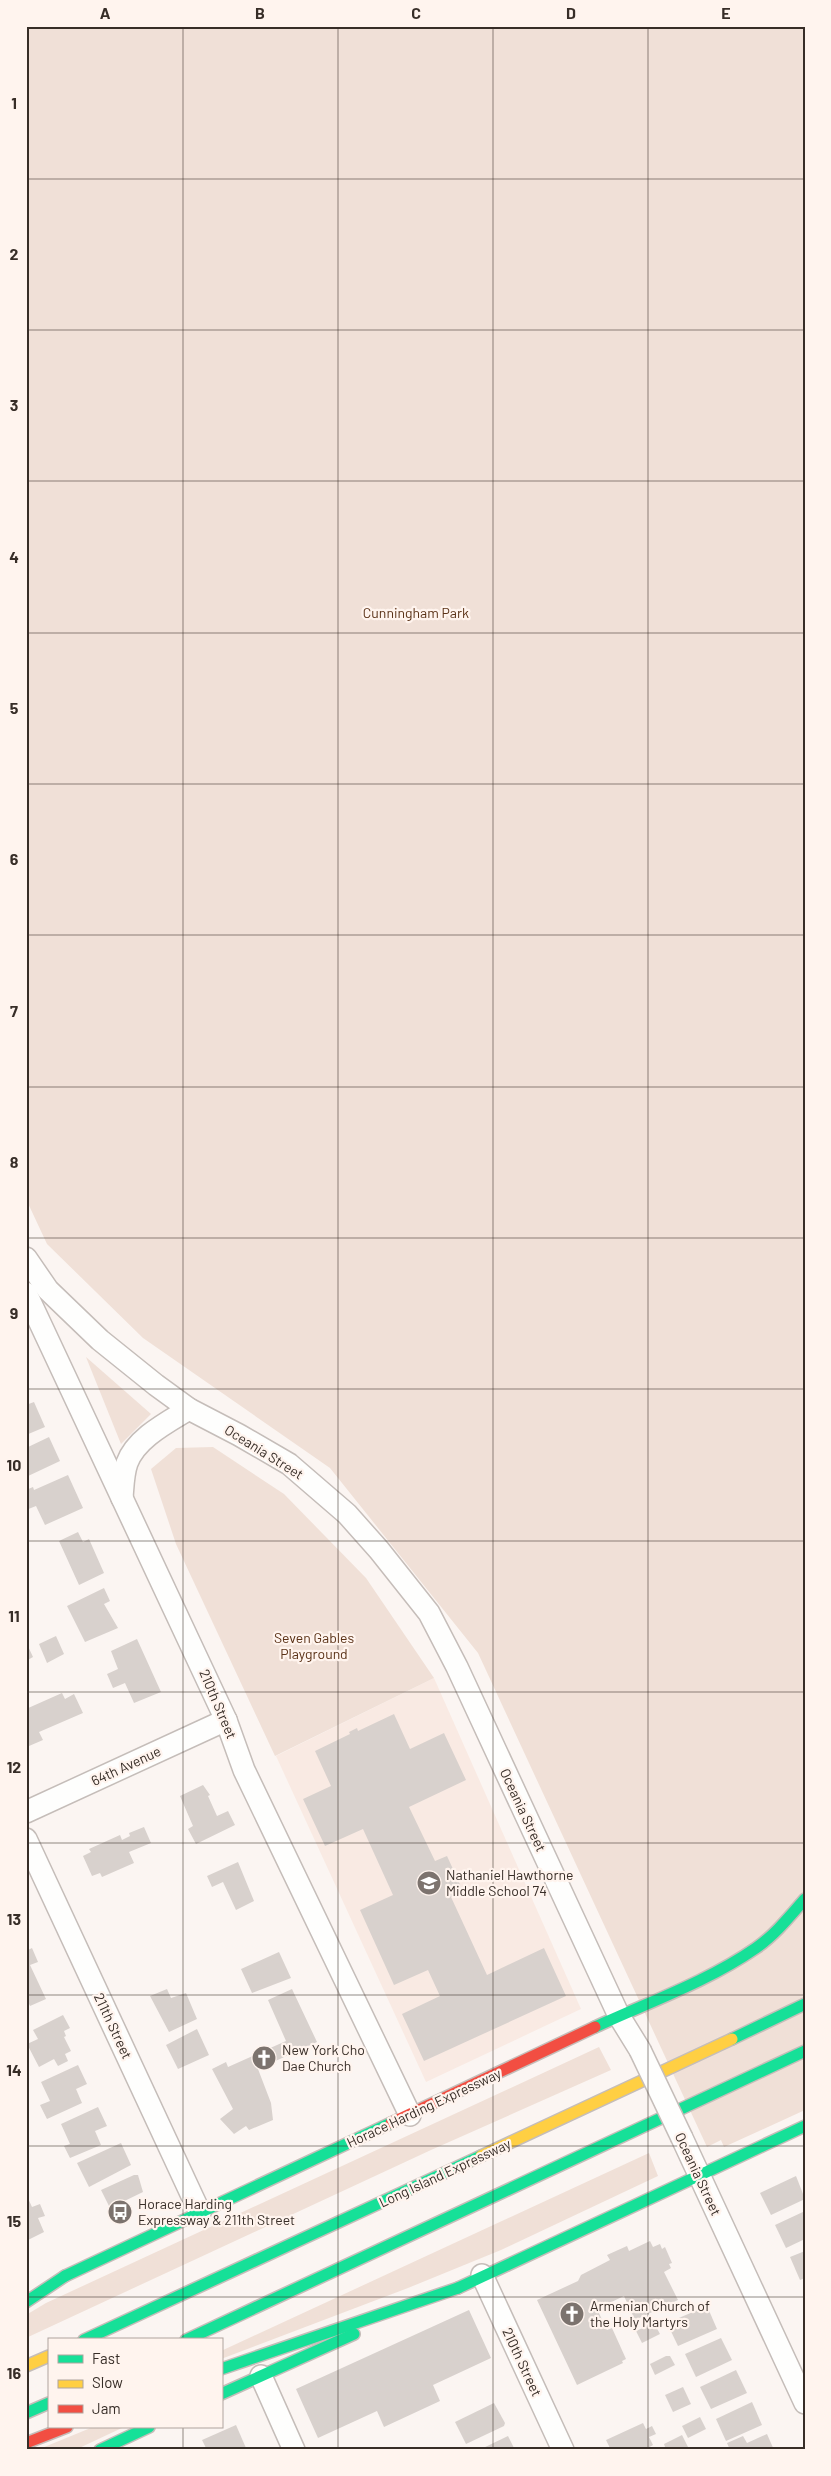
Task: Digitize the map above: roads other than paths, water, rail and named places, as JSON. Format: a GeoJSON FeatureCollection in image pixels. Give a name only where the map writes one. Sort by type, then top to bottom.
{"type":"FeatureCollection","features":[{"type":"Feature","properties":{"kind":"main road","name":"Horace Harding Expressway"},"geometry":{"type":"LineString","coordinates":[[26,2292],[713,1974],[736,1961],[775,1932],[805,1899]]}},
{"type":"Feature","properties":{"kind":"main road","name":"Long Island Expressway"},"geometry":{"type":"LineString","coordinates":[[88,2338],[680,2064],[805,2004]]}},
{"type":"Feature","properties":{"kind":"main road"},"geometry":{"type":"LineString","coordinates":[[190,2338],[805,2051]]}},
{"type":"Feature","properties":{"kind":"main road"},"geometry":{"type":"LineString","coordinates":[[707,2098],[805,2065]]}},
{"type":"Feature","properties":{"kind":"main road"},"geometry":{"type":"LineString","coordinates":[[222,2394],[458,2288],[482,2275],[805,2126]]}},
{"type":"Feature","properties":{"kind":"main road"},"geometry":{"type":"LineString","coordinates":[[26,2302],[64,2276]]}},
{"type":"Feature","properties":{"kind":"main road"},"geometry":{"type":"LineString","coordinates":[[222,2369],[458,2288]]}},
{"type":"Feature","properties":{"kind":"main road"},"geometry":{"type":"LineString","coordinates":[[26,2366],[48,2356]]}},
{"type":"Feature","properties":{"kind":"main road"},"geometry":{"type":"LineString","coordinates":[[26,2413],[48,2403]]}},
{"type":"Feature","properties":{"kind":"main road"},"geometry":{"type":"LineString","coordinates":[[26,2443],[64,2428]]}},
{"type":"Feature","properties":{"kind":"main road"},"geometry":{"type":"LineString","coordinates":[[100,2450],[147,2428]]}},
{"type":"Feature","properties":{"kind":"street","name":"Oceania Street"},"geometry":{"type":"LineString","coordinates":[[26,1258],[48,1290],[100,1340],[189,1409],[239,1434],[289,1464],[325,1493],[379,1550],[429,1613],[457,1668],[619,2016],[640,2050],[682,2138],[805,2403]]}},
{"type":"Feature","properties":{"kind":"street","name":"210th Street"},"geometry":{"type":"LineString","coordinates":[[26,1293],[226,1720],[244,1770],[410,2115]]}},
{"type":"Feature","properties":{"kind":"street"},"geometry":{"type":"LineString","coordinates":[[122,1498],[127,1461],[149,1435],[189,1409]]}},
{"type":"Feature","properties":{"kind":"street","name":"64th Avenue"},"geometry":{"type":"LineString","coordinates":[[26,1812],[226,1720]]}},
{"type":"Feature","properties":{"kind":"street","name":"211th Street"},"geometry":{"type":"LineString","coordinates":[[26,1839],[200,2213]]}},
{"type":"Feature","properties":{"kind":"street","name":"210th Street"},"geometry":{"type":"LineString","coordinates":[[482,2275],[563,2450]]}},
{"type":"Feature","properties":{"kind":"street"},"geometry":{"type":"LineString","coordinates":[[261,2376],[294,2450]]}},
{"type":"Feature","properties":{"kind":"place","name":"Nathaniel Hawthorne Middle School 74"},"geometry":{"type":"Point","coordinates":[429,1883]}},
{"type":"Feature","properties":{"kind":"place","name":"New York Cho Dae Church"},"geometry":{"type":"Point","coordinates":[264,2058]}},
{"type":"Feature","properties":{"kind":"place","name":"Horace Harding Expressway & 211th Street"},"geometry":{"type":"Point","coordinates":[120,2212]}},
{"type":"Feature","properties":{"kind":"place","name":"Armenian Church of the Holy Martyrs"},"geometry":{"type":"Point","coordinates":[572,2314]}},
{"type":"Feature","properties":{"kind":"park label","name":"Cunningham Park"},"geometry":{"type":"Point","coordinates":[416,613]}},
{"type":"Feature","properties":{"kind":"park label","name":"Seven Gables Playground"},"geometry":{"type":"Point","coordinates":[314,1646]}}]}
